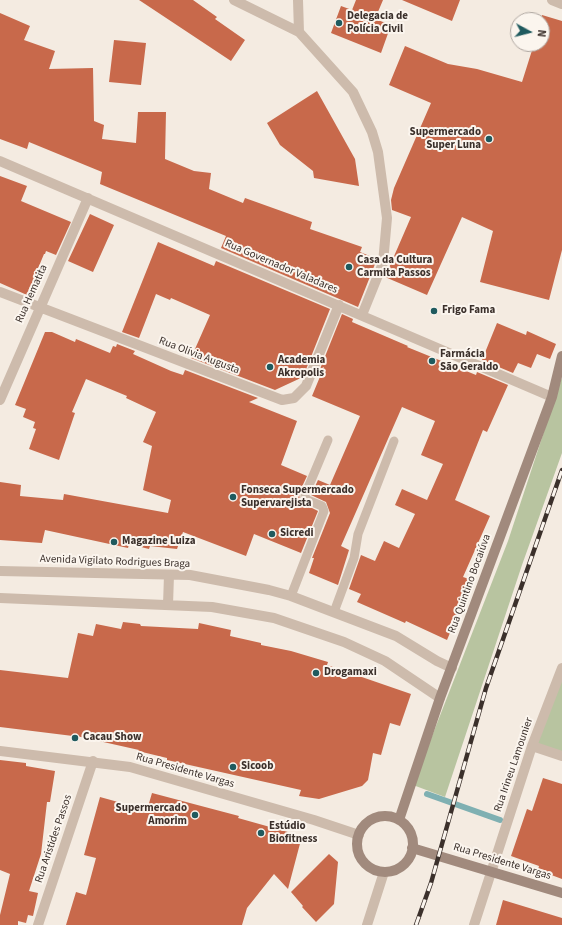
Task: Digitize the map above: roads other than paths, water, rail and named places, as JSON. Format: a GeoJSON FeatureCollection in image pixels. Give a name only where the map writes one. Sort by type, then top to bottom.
{"type":"FeatureCollection","features":[{"type":"Feature","properties":{"kind":"main road","name":"Rua Quintino Bocaiúva"},"geometry":{"type":"LineString","coordinates":[[399,820],[440,698],[552,397],[562,356]]}},
{"type":"Feature","properties":{"kind":"main road"},"geometry":{"type":"LineString","coordinates":[[384,816],[399,820],[410,832],[412,848],[406,863],[399,868],[384,872],[375,870],[362,859],[358,852],[359,835],[363,827],[376,818],[384,816]]}},
{"type":"Feature","properties":{"kind":"main road","name":"Rua Presidente Vargas"},"geometry":{"type":"LineString","coordinates":[[412,848],[491,870],[562,893]]}},
{"type":"Feature","properties":{"kind":"street"},"geometry":{"type":"LineString","coordinates":[[234,0],[299,32],[353,92],[372,132],[378,152],[388,218],[383,263],[362,315]]}},
{"type":"Feature","properties":{"kind":"street"},"geometry":{"type":"LineString","coordinates":[[298,0],[299,32]]}},
{"type":"Feature","properties":{"kind":"street"},"geometry":{"type":"LineString","coordinates":[[552,0],[562,4]]}},
{"type":"Feature","properties":{"kind":"street","name":"Rua Governador Valadares"},"geometry":{"type":"LineString","coordinates":[[0,161],[552,397]]}},
{"type":"Feature","properties":{"kind":"street","name":"Rua Hematita"},"geometry":{"type":"LineString","coordinates":[[0,400],[39,307],[88,198]]}},
{"type":"Feature","properties":{"kind":"street","name":"Rua Olívia Augusta"},"geometry":{"type":"LineString","coordinates":[[0,292],[282,400],[294,398],[306,386],[339,305]]}},
{"type":"Feature","properties":{"kind":"street","name":"Avenida Vigilato Rodrigues Braga"},"geometry":{"type":"LineString","coordinates":[[0,571],[190,575],[269,590],[291,596],[396,636],[437,661],[452,668]]}},
{"type":"Feature","properties":{"kind":"street"},"geometry":{"type":"LineString","coordinates":[[168,605],[169,575]]}},
{"type":"Feature","properties":{"kind":"street"},"geometry":{"type":"LineString","coordinates":[[0,598],[212,607],[274,618],[344,642],[385,661],[440,698]]}},
{"type":"Feature","properties":{"kind":"street","name":"Rua Irineu Lamounier"},"geometry":{"type":"LineString","coordinates":[[474,925],[532,746],[562,668]]}},
{"type":"Feature","properties":{"kind":"street"},"geometry":{"type":"LineString","coordinates":[[532,746],[562,756]]}},
{"type":"Feature","properties":{"kind":"street","name":"Rua Presidente Vargas"},"geometry":{"type":"LineString","coordinates":[[0,751],[93,761],[130,767],[314,820],[359,835]]}},
{"type":"Feature","properties":{"kind":"street","name":"Rua Aristides Passos"},"geometry":{"type":"LineString","coordinates":[[38,925],[93,761]]}},
{"type":"Feature","properties":{"kind":"street"},"geometry":{"type":"LineString","coordinates":[[367,925],[384,872]]}},
{"type":"Feature","properties":{"kind":"lane"},"geometry":{"type":"LineString","coordinates":[[291,596],[324,511],[322,506],[305,499],[305,495],[328,440]]}},
{"type":"Feature","properties":{"kind":"lane"},"geometry":{"type":"LineString","coordinates":[[334,612],[354,558],[358,534],[394,441]]}},
{"type":"Feature","properties":{"kind":"waterway"},"geometry":{"type":"LineString","coordinates":[[427,794],[500,820]]}},
{"type":"Feature","properties":{"kind":"railway"},"geometry":{"type":"LineString","coordinates":[[416,925],[431,883],[486,688],[562,470]]}},
{"type":"Feature","properties":{"kind":"place","name":"Delegacia de Polícia Civil"},"geometry":{"type":"Point","coordinates":[339,23]}},
{"type":"Feature","properties":{"kind":"place","name":"Supermercado Super Luna"},"geometry":{"type":"Point","coordinates":[489,139]}},
{"type":"Feature","properties":{"kind":"place","name":"Casa da Cultura Carmita Passos"},"geometry":{"type":"Point","coordinates":[349,267]}},
{"type":"Feature","properties":{"kind":"place","name":"Frigo Fama"},"geometry":{"type":"Point","coordinates":[434,311]}},
{"type":"Feature","properties":{"kind":"place","name":"Farmácia São Geraldo"},"geometry":{"type":"Point","coordinates":[432,361]}},
{"type":"Feature","properties":{"kind":"place","name":"Academia Akropolis"},"geometry":{"type":"Point","coordinates":[270,367]}},
{"type":"Feature","properties":{"kind":"place","name":"Fonseca Supermercado Supervarejista"},"geometry":{"type":"Point","coordinates":[233,497]}},
{"type":"Feature","properties":{"kind":"place","name":"Sicredi"},"geometry":{"type":"Point","coordinates":[272,534]}},
{"type":"Feature","properties":{"kind":"place","name":"Magazine Luiza"},"geometry":{"type":"Point","coordinates":[114,542]}},
{"type":"Feature","properties":{"kind":"place","name":"Drogamaxi"},"geometry":{"type":"Point","coordinates":[316,673]}},
{"type":"Feature","properties":{"kind":"place","name":"Cacau Show"},"geometry":{"type":"Point","coordinates":[75,738]}},
{"type":"Feature","properties":{"kind":"place","name":"Sicoob"},"geometry":{"type":"Point","coordinates":[233,767]}},
{"type":"Feature","properties":{"kind":"place","name":"Supermercado Amorim"},"geometry":{"type":"Point","coordinates":[195,815]}},
{"type":"Feature","properties":{"kind":"place","name":"Estúdio Biofitness"},"geometry":{"type":"Point","coordinates":[261,833]}}]}
